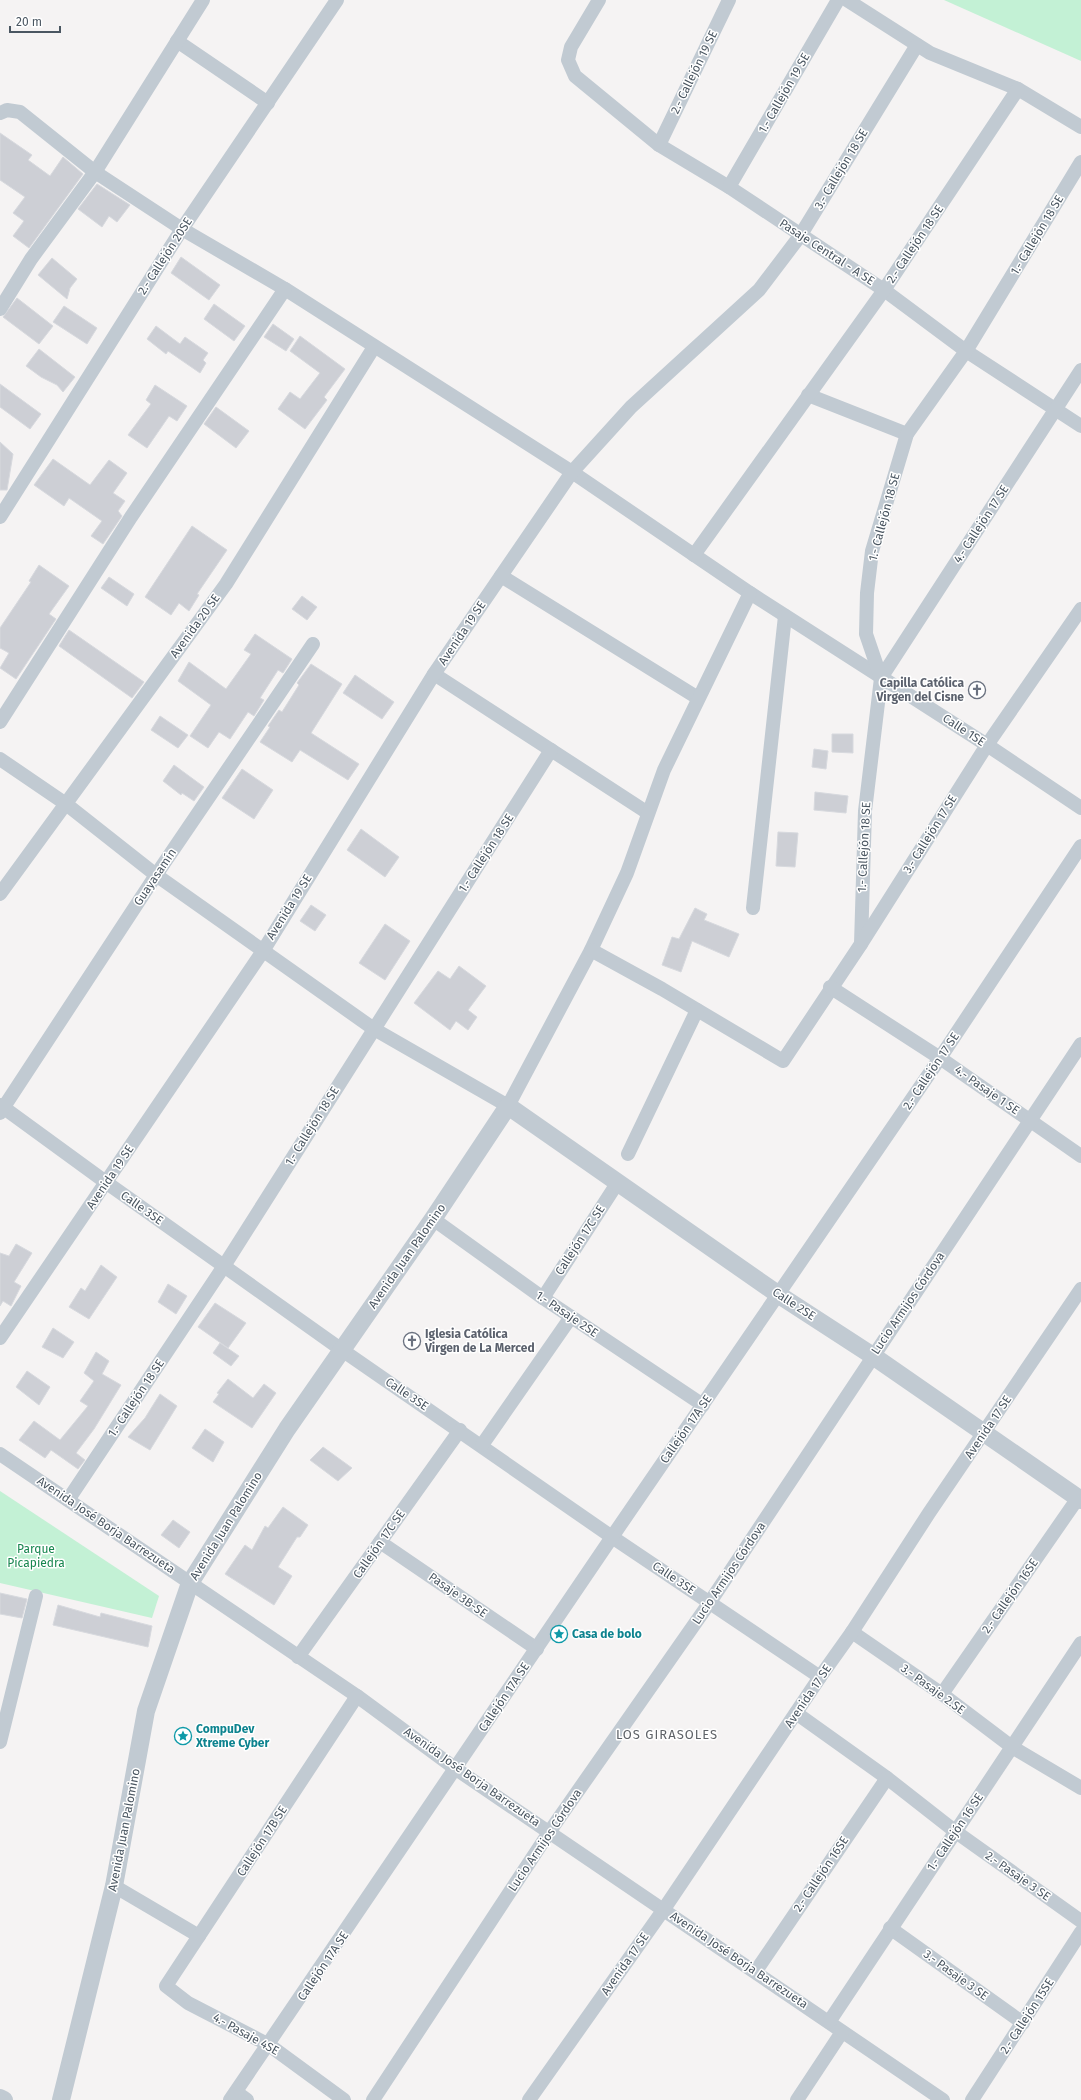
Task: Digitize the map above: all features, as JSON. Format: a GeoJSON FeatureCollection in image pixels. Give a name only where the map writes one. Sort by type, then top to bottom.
{"type":"FeatureCollection","features":[{"type":"Feature","properties":{"kind":"street"},"geometry":{"type":"LineString","coordinates":[[0,308],[31,259],[95,172],[203,0]]}},
{"type":"Feature","properties":{"kind":"street","name":"2.- Callejón 20SE"},"geometry":{"type":"LineString","coordinates":[[0,517],[182,229],[337,0]]}},
{"type":"Feature","properties":{"kind":"street","name":"Pasaje Central - A SE"},"geometry":{"type":"LineString","coordinates":[[599,0],[571,46],[568,60],[575,76],[659,145],[729,187],[800,236],[884,290],[966,351],[1081,426]]}},
{"type":"Feature","properties":{"kind":"street","name":"2.- Callejón 19 SE"},"geometry":{"type":"LineString","coordinates":[[659,145],[729,0]]}},
{"type":"Feature","properties":{"kind":"street","name":"1.- Callejón 19 SE"},"geometry":{"type":"LineString","coordinates":[[729,187],[838,0]]}},
{"type":"Feature","properties":{"kind":"street"},"geometry":{"type":"LineString","coordinates":[[847,0],[930,53],[1018,89],[1081,128]]}},
{"type":"Feature","properties":{"kind":"street"},"geometry":{"type":"LineString","coordinates":[[177,41],[268,104]]}},
{"type":"Feature","properties":{"kind":"street","name":"3.- Callejón 18 SE"},"geometry":{"type":"LineString","coordinates":[[572,472],[631,407],[759,290],[800,236],[917,45]]}},
{"type":"Feature","properties":{"kind":"street","name":"2.- Callejón 18 SE"},"geometry":{"type":"LineString","coordinates":[[694,555],[884,290],[1018,89]]}},
{"type":"Feature","properties":{"kind":"street","name":"Calle 1SE"},"geometry":{"type":"LineString","coordinates":[[0,113],[7,110],[20,112],[95,172],[182,229],[286,289],[374,347],[572,472],[750,593],[987,745],[1081,808]]}},
{"type":"Feature","properties":{"kind":"street","name":"1.- Callejón 18 SE"},"geometry":{"type":"LineString","coordinates":[[861,944],[865,811],[881,678],[866,634],[867,592],[872,551],[907,434],[966,351],[1081,162]]}},
{"type":"Feature","properties":{"kind":"street"},"geometry":{"type":"LineString","coordinates":[[0,722],[131,517],[286,289]]}},
{"type":"Feature","properties":{"kind":"street","name":"Avenida 20 SE"},"geometry":{"type":"LineString","coordinates":[[0,894],[226,584],[374,347]]}},
{"type":"Feature","properties":{"kind":"street","name":"4.- Callejón 17 SE"},"geometry":{"type":"LineString","coordinates":[[881,678],[1081,370]]}},
{"type":"Feature","properties":{"kind":"street"},"geometry":{"type":"LineString","coordinates":[[808,396],[907,434]]}},
{"type":"Feature","properties":{"kind":"street","name":"Avenida 19 SE"},"geometry":{"type":"LineString","coordinates":[[0,1338],[107,1183],[263,951],[434,674],[572,472]]}},
{"type":"Feature","properties":{"kind":"street"},"geometry":{"type":"LineString","coordinates":[[501,576],[698,698]]}},
{"type":"Feature","properties":{"kind":"street"},"geometry":{"type":"LineString","coordinates":[[0,759],[66,804],[156,875],[374,1029],[508,1106],[591,950],[627,873],[664,770],[750,593]]}},
{"type":"Feature","properties":{"kind":"street","name":"3.- Callejón 17 SE"},"geometry":{"type":"LineString","coordinates":[[697,1010],[783,1061],[830,987],[861,944],[987,745],[1081,609]]}},
{"type":"Feature","properties":{"kind":"street"},"geometry":{"type":"LineString","coordinates":[[753,908],[785,616]]}},
{"type":"Feature","properties":{"kind":"street","name":"Guayasamín"},"geometry":{"type":"LineString","coordinates":[[1,1108],[156,875],[313,644]]}},
{"type":"Feature","properties":{"kind":"street"},"geometry":{"type":"LineString","coordinates":[[434,674],[648,813]]}},
{"type":"Feature","properties":{"kind":"street","name":"1.- Callejón 18 SE"},"geometry":{"type":"LineString","coordinates":[[68,1500],[224,1266],[552,750]]}},
{"type":"Feature","properties":{"kind":"street","name":"2.- Callejón 17 SE"},"geometry":{"type":"LineString","coordinates":[[779,1295],[940,1058],[1081,846]]}},
{"type":"Feature","properties":{"kind":"street"},"geometry":{"type":"LineString","coordinates":[[591,950],[697,1010],[628,1154]]}},
{"type":"Feature","properties":{"kind":"street","name":"4.- Pasaje 1 SE"},"geometry":{"type":"LineString","coordinates":[[830,987],[940,1058],[1030,1119],[1081,1156]]}},
{"type":"Feature","properties":{"kind":"street","name":"Lucio Armijos Córdova"},"geometry":{"type":"LineString","coordinates":[[373,2100],[550,1831],[710,1602],[1081,1044]]}},
{"type":"Feature","properties":{"kind":"street","name":"Calle 2SE"},"geometry":{"type":"LineString","coordinates":[[508,1106],[779,1295],[873,1356],[1079,1499]]}},
{"type":"Feature","properties":{"kind":"street","name":"Avenida Juan Palomino"},"geometry":{"type":"LineString","coordinates":[[61,2100],[114,1886],[146,1711],[190,1582],[287,1429],[433,1220],[508,1106]]}},
{"type":"Feature","properties":{"kind":"street","name":"Calle 3SE"},"geometry":{"type":"LineString","coordinates":[[1,1108],[342,1350],[482,1445],[612,1537],[820,1677]]}},
{"type":"Feature","properties":{"kind":"street","name":"Callejón 17C SE"},"geometry":{"type":"LineString","coordinates":[[543,1298],[618,1182]]}},
{"type":"Feature","properties":{"kind":"street","name":"1.- Pasaje 2SE"},"geometry":{"type":"LineString","coordinates":[[433,1220],[543,1298],[703,1405]]}},
{"type":"Feature","properties":{"kind":"street","name":"Avenida 17 SE"},"geometry":{"type":"LineString","coordinates":[[529,2100],[664,1909],[820,1677],[852,1632],[929,1514],[1081,1289]]}},
{"type":"Feature","properties":{"kind":"street","name":"Callejón 17A SE"},"geometry":{"type":"LineString","coordinates":[[233,2096],[612,1537],[779,1295]]}},
{"type":"Feature","properties":{"kind":"street"},"geometry":{"type":"LineString","coordinates":[[482,1445],[571,1317]]}},
{"type":"Feature","properties":{"kind":"street","name":"Callejón 17C SE"},"geometry":{"type":"LineString","coordinates":[[298,1657],[460,1430]]}},
{"type":"Feature","properties":{"kind":"street","name":"Avenida José Borja Barrezueta"},"geometry":{"type":"LineString","coordinates":[[0,1454],[357,1696],[456,1769],[756,1971],[842,2032],[943,2100]]}},
{"type":"Feature","properties":{"kind":"street","name":"2.- Callejón 16SE"},"geometry":{"type":"LineString","coordinates":[[942,1694],[1079,1499]]}},
{"type":"Feature","properties":{"kind":"street","name":"Pasaje 3B-SE"},"geometry":{"type":"LineString","coordinates":[[380,1542],[537,1649]]}},
{"type":"Feature","properties":{"kind":"street"},"geometry":{"type":"LineString","coordinates":[[0,1742],[36,1596]]}},
{"type":"Feature","properties":{"kind":"street","name":"3.- Pasaje 2.SE"},"geometry":{"type":"LineString","coordinates":[[852,1632],[942,1694],[1012,1747],[1081,1788]]}},
{"type":"Feature","properties":{"kind":"street","name":"1.- Callejón 16 SE"},"geometry":{"type":"LineString","coordinates":[[829,2022],[890,1928],[956,1832],[1081,1643]]}},
{"type":"Feature","properties":{"kind":"street","name":"Callejón 17B SE"},"geometry":{"type":"LineString","coordinates":[[166,1986],[357,1696]]}},
{"type":"Feature","properties":{"kind":"street"},"geometry":{"type":"LineString","coordinates":[[796,1714],[887,1778]]}},
{"type":"Feature","properties":{"kind":"street","name":"2.- Callejón 16SE"},"geometry":{"type":"LineString","coordinates":[[756,1971],[887,1778]]}},
{"type":"Feature","properties":{"kind":"street","name":"2.- Pasaje 3 SE"},"geometry":{"type":"LineString","coordinates":[[887,1778],[956,1832],[1081,1921]]}},
{"type":"Feature","properties":{"kind":"street"},"geometry":{"type":"LineString","coordinates":[[114,1886],[200,1936]]}},
{"type":"Feature","properties":{"kind":"street","name":"3.- Pasaje 3 SE"},"geometry":{"type":"LineString","coordinates":[[890,1928],[1023,2023]]}},
{"type":"Feature","properties":{"kind":"street","name":"2.- Callejón 15SE"},"geometry":{"type":"LineString","coordinates":[[972,2100],[1081,1932]]}},
{"type":"Feature","properties":{"kind":"street","name":"4.- Pasaje 4SE"},"geometry":{"type":"LineString","coordinates":[[166,1986],[188,2003],[269,2044],[344,2100]]}},
{"type":"Feature","properties":{"kind":"street"},"geometry":{"type":"LineString","coordinates":[[797,2100],[842,2032]]}},
{"type":"Feature","properties":{"kind":"street"},"geometry":{"type":"LineString","coordinates":[[233,2096],[247,2100]]}},
{"type":"Feature","properties":{"kind":"street"},"geometry":{"type":"LineString","coordinates":[[0,2098],[4,2100]]}},
{"type":"Feature","properties":{"kind":"green space"},"geometry":{"type":"Polygon","coordinates":[[[944,0],[1081,0],[1081,61],[944,0]]]}},
{"type":"Feature","properties":{"kind":"green space","name":"Parque Picapiedra"},"geometry":{"type":"Polygon","coordinates":[[[0,1491],[159,1596],[152,1618],[0,1583],[0,1491]]]}},
{"type":"Feature","properties":{"kind":"building"},"geometry":{"type":"Polygon","coordinates":[[[0,133],[32,155],[28,160],[50,176],[63,157],[83,174],[29,248],[13,236],[24,221],[13,213],[25,197],[0,180],[0,133]]]}},
{"type":"Feature","properties":{"kind":"building"},"geometry":{"type":"Polygon","coordinates":[[[97,184],[130,205],[117,222],[109,216],[102,227],[78,209],[97,184]]]}},
{"type":"Feature","properties":{"kind":"building"},"geometry":{"type":"Polygon","coordinates":[[[181,257],[220,285],[209,300],[171,273],[181,257]]]}},
{"type":"Feature","properties":{"kind":"building"},"geometry":{"type":"Polygon","coordinates":[[[52,258],[77,279],[70,288],[67,299],[38,275],[52,258]]]}},
{"type":"Feature","properties":{"kind":"building"},"geometry":{"type":"Polygon","coordinates":[[[17,298],[53,326],[39,344],[3,317],[17,298]]]}},
{"type":"Feature","properties":{"kind":"building"},"geometry":{"type":"Polygon","coordinates":[[[214,304],[245,326],[234,341],[204,319],[214,304]]]}},
{"type":"Feature","properties":{"kind":"building"},"geometry":{"type":"Polygon","coordinates":[[[64,306],[97,328],[87,344],[53,322],[64,306]]]}},
{"type":"Feature","properties":{"kind":"building"},"geometry":{"type":"Polygon","coordinates":[[[273,324],[294,339],[286,351],[264,337],[273,324]]]}},
{"type":"Feature","properties":{"kind":"building"},"geometry":{"type":"Polygon","coordinates":[[[156,326],[180,344],[185,337],[208,353],[203,360],[206,363],[200,373],[168,351],[166,354],[147,339],[156,326]]]}},
{"type":"Feature","properties":{"kind":"building"},"geometry":{"type":"Polygon","coordinates":[[[300,336],[345,369],[324,397],[327,400],[305,429],[278,409],[290,392],[300,399],[320,373],[290,351],[300,336]]]}},
{"type":"Feature","properties":{"kind":"building"},"geometry":{"type":"Polygon","coordinates":[[[39,349],[75,377],[63,392],[57,385],[41,377],[26,366],[39,349]]]}},
{"type":"Feature","properties":{"kind":"building"},"geometry":{"type":"Polygon","coordinates":[[[0,384],[41,414],[30,429],[0,407],[0,384]]]}},
{"type":"Feature","properties":{"kind":"building"},"geometry":{"type":"Polygon","coordinates":[[[155,385],[187,406],[177,421],[169,416],[147,448],[128,435],[151,404],[146,400],[155,385]]]}},
{"type":"Feature","properties":{"kind":"building"},"geometry":{"type":"Polygon","coordinates":[[[216,407],[249,431],[236,448],[204,424],[216,407]]]}},
{"type":"Feature","properties":{"kind":"building"},"geometry":{"type":"Polygon","coordinates":[[[0,442],[13,454],[7,490],[0,490],[0,442]]]}},
{"type":"Feature","properties":{"kind":"building"},"geometry":{"type":"Polygon","coordinates":[[[53,459],[90,485],[109,460],[127,473],[113,493],[125,501],[118,511],[122,516],[103,544],[91,536],[102,521],[69,498],[64,506],[34,485],[53,459]]]}},
{"type":"Feature","properties":{"kind":"building"},"geometry":{"type":"Polygon","coordinates":[[[192,526],[227,550],[197,594],[199,595],[189,611],[179,603],[171,615],[145,597],[192,526]]]}},
{"type":"Feature","properties":{"kind":"building"},"geometry":{"type":"Polygon","coordinates":[[[39,565],[69,586],[49,614],[56,619],[16,679],[0,668],[9,653],[0,648],[0,628],[31,582],[29,581],[39,565]]]}},
{"type":"Feature","properties":{"kind":"building"},"geometry":{"type":"Polygon","coordinates":[[[109,577],[134,594],[127,606],[101,588],[109,577]]]}},
{"type":"Feature","properties":{"kind":"building"},"geometry":{"type":"Polygon","coordinates":[[[302,596],[317,607],[307,620],[292,609],[302,596]]]}},
{"type":"Feature","properties":{"kind":"building"},"geometry":{"type":"Polygon","coordinates":[[[69,630],[144,682],[132,698],[59,646],[69,630]]]}},
{"type":"Feature","properties":{"kind":"building"},"geometry":{"type":"Polygon","coordinates":[[[255,634],[292,659],[283,673],[278,670],[260,698],[264,700],[254,716],[248,712],[230,739],[219,732],[208,748],[190,736],[211,705],[178,681],[189,662],[226,689],[251,654],[244,650],[255,634]]]}},
{"type":"Feature","properties":{"kind":"building"},"geometry":{"type":"Polygon","coordinates":[[[311,664],[342,684],[311,733],[359,764],[348,780],[300,750],[292,762],[260,742],[270,727],[268,726],[279,710],[282,712],[299,685],[297,683],[311,664]]]}},
{"type":"Feature","properties":{"kind":"building"},"geometry":{"type":"Polygon","coordinates":[[[355,675],[394,702],[382,719],[343,693],[355,675]]]}},
{"type":"Feature","properties":{"kind":"building"},"geometry":{"type":"Polygon","coordinates":[[[160,716],[188,735],[178,748],[151,730],[160,716]]]}},
{"type":"Feature","properties":{"kind":"building"},"geometry":{"type":"Polygon","coordinates":[[[832,734],[853,734],[853,753],[832,752],[832,734]]]}},
{"type":"Feature","properties":{"kind":"building"},"geometry":{"type":"Polygon","coordinates":[[[814,749],[828,751],[826,769],[812,767],[814,749]]]}},
{"type":"Feature","properties":{"kind":"building"},"geometry":{"type":"Polygon","coordinates":[[[174,765],[204,787],[194,801],[182,793],[181,795],[163,781],[174,765]]]}},
{"type":"Feature","properties":{"kind":"building"},"geometry":{"type":"Polygon","coordinates":[[[242,769],[273,790],[254,819],[222,798],[242,769]]]}},
{"type":"Feature","properties":{"kind":"building"},"geometry":{"type":"Polygon","coordinates":[[[815,792],[848,796],[846,813],[814,810],[815,792]]]}},
{"type":"Feature","properties":{"kind":"building"},"geometry":{"type":"Polygon","coordinates":[[[361,829],[399,857],[385,877],[347,850],[361,829]]]}},
{"type":"Feature","properties":{"kind":"building"},"geometry":{"type":"Polygon","coordinates":[[[778,832],[798,833],[795,867],[776,866],[778,832]]]}},
{"type":"Feature","properties":{"kind":"building"},"geometry":{"type":"Polygon","coordinates":[[[311,905],[326,915],[315,931],[300,921],[311,905]]]}},
{"type":"Feature","properties":{"kind":"building"},"geometry":{"type":"Polygon","coordinates":[[[695,908],[707,914],[704,920],[739,934],[729,957],[692,941],[681,972],[662,965],[672,937],[679,939],[695,908]]]}},
{"type":"Feature","properties":{"kind":"building"},"geometry":{"type":"Polygon","coordinates":[[[385,924],[410,941],[385,980],[359,963],[385,924]]]}},
{"type":"Feature","properties":{"kind":"building"},"geometry":{"type":"Polygon","coordinates":[[[459,966],[486,986],[468,1010],[477,1017],[468,1030],[456,1021],[450,1030],[414,1003],[438,971],[450,979],[459,966]]]}},
{"type":"Feature","properties":{"kind":"building"},"geometry":{"type":"Polygon","coordinates":[[[16,1244],[32,1253],[14,1282],[21,1286],[11,1306],[3,1301],[0,1306],[0,1253],[9,1256],[16,1244]]]}},
{"type":"Feature","properties":{"kind":"building"},"geometry":{"type":"Polygon","coordinates":[[[101,1265],[117,1277],[89,1319],[69,1307],[81,1288],[85,1291],[101,1265]]]}},
{"type":"Feature","properties":{"kind":"building"},"geometry":{"type":"Polygon","coordinates":[[[168,1284],[187,1296],[176,1314],[158,1302],[168,1284]]]}},
{"type":"Feature","properties":{"kind":"building"},"geometry":{"type":"Polygon","coordinates":[[[215,1303],[246,1323],[228,1348],[198,1327],[215,1303]]]}},
{"type":"Feature","properties":{"kind":"building"},"geometry":{"type":"Polygon","coordinates":[[[53,1328],[74,1342],[63,1358],[42,1347],[53,1328]]]}},
{"type":"Feature","properties":{"kind":"building"},"geometry":{"type":"Polygon","coordinates":[[[220,1343],[239,1356],[231,1366],[213,1353],[220,1343]]]}},
{"type":"Feature","properties":{"kind":"building"},"geometry":{"type":"Polygon","coordinates":[[[96,1352],[109,1361],[102,1374],[121,1385],[94,1429],[76,1453],[85,1460],[78,1469],[51,1450],[45,1458],[19,1440],[34,1421],[60,1440],[88,1406],[80,1401],[94,1381],[84,1373],[96,1352]]]}},
{"type":"Feature","properties":{"kind":"building"},"geometry":{"type":"Polygon","coordinates":[[[27,1371],[50,1387],[39,1405],[16,1387],[27,1371]]]}},
{"type":"Feature","properties":{"kind":"building"},"geometry":{"type":"Polygon","coordinates":[[[228,1379],[253,1398],[264,1384],[276,1393],[252,1428],[213,1402],[219,1394],[217,1393],[228,1379]]]}},
{"type":"Feature","properties":{"kind":"building"},"geometry":{"type":"Polygon","coordinates":[[[160,1394],[177,1406],[150,1450],[128,1437],[145,1418],[160,1394]]]}},
{"type":"Feature","properties":{"kind":"building"},"geometry":{"type":"Polygon","coordinates":[[[205,1429],[224,1442],[213,1462],[192,1448],[205,1429]]]}},
{"type":"Feature","properties":{"kind":"building"},"geometry":{"type":"Polygon","coordinates":[[[323,1447],[352,1468],[338,1481],[310,1460],[323,1447]]]}},
{"type":"Feature","properties":{"kind":"building"},"geometry":{"type":"Polygon","coordinates":[[[283,1507],[308,1525],[300,1537],[297,1537],[278,1567],[292,1576],[274,1605],[225,1574],[245,1545],[252,1550],[265,1526],[268,1528],[283,1507]]]}},
{"type":"Feature","properties":{"kind":"building"},"geometry":{"type":"Polygon","coordinates":[[[173,1520],[190,1532],[179,1548],[161,1535],[173,1520]]]}},
{"type":"Feature","properties":{"kind":"building"},"geometry":{"type":"Polygon","coordinates":[[[0,1593],[27,1599],[22,1618],[0,1614],[0,1593]]]}},
{"type":"Feature","properties":{"kind":"building"},"geometry":{"type":"Polygon","coordinates":[[[58,1605],[100,1617],[101,1613],[152,1626],[148,1647],[53,1625],[58,1605]]]}},
{"type":"Feature","properties":{"kind":"place","name":"Capilla Católica Virgen del Cisne"},"geometry":{"type":"Point","coordinates":[977,690]}},
{"type":"Feature","properties":{"kind":"place","name":"Iglesia Católica Virgen de La Merced"},"geometry":{"type":"Point","coordinates":[412,1341]}},
{"type":"Feature","properties":{"kind":"place","name":"Casa de bolo"},"geometry":{"type":"Point","coordinates":[559,1634]}},
{"type":"Feature","properties":{"kind":"place","name":"CompuDev Xtreme Cyber"},"geometry":{"type":"Point","coordinates":[183,1736]}},
{"type":"Feature","properties":{"kind":"district","name":"LOS GIRASOLES"},"geometry":{"type":"Point","coordinates":[667,1734]}}]}
